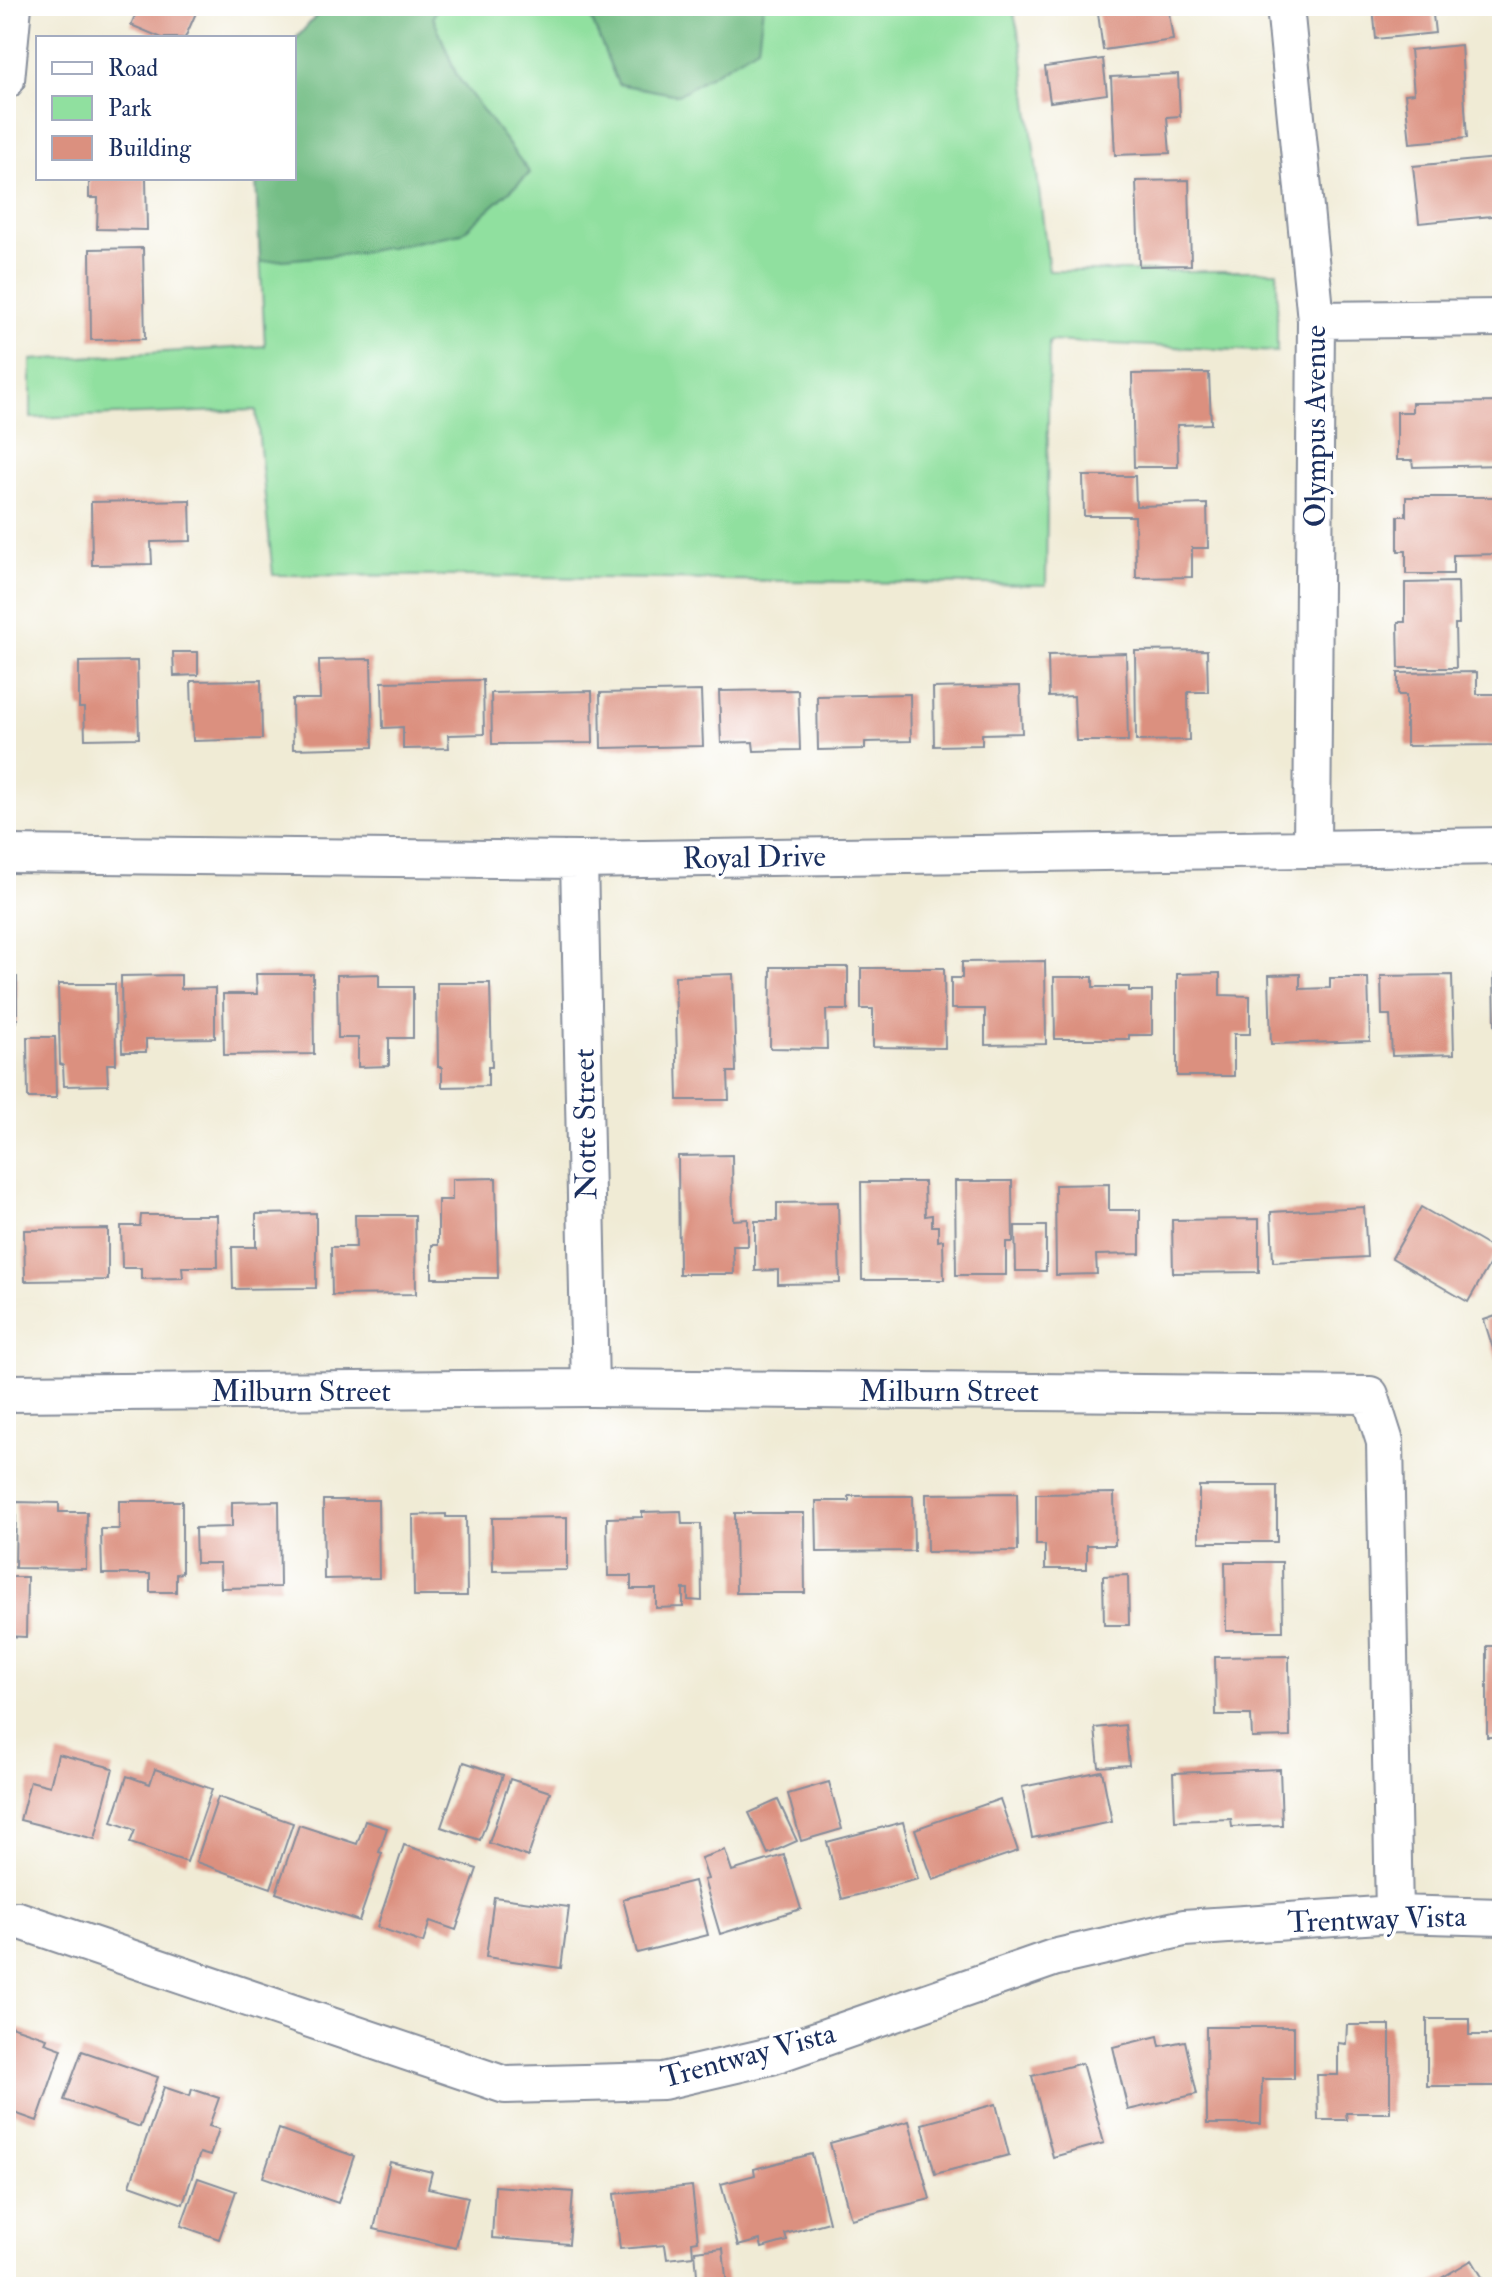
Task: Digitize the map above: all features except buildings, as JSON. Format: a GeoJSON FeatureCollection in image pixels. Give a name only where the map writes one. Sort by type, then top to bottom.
{"type":"FeatureCollection","features":[{"type":"Feature","properties":{"kind":"street"},"geometry":{"type":"LineString","coordinates":[[6,80],[13,6]]}},
{"type":"Feature","properties":{"kind":"street","name":"Olympus Avenue"},"geometry":{"type":"LineString","coordinates":[[1285,6],[1316,320],[1312,848]]}},
{"type":"Feature","properties":{"kind":"street"},"geometry":{"type":"LineString","coordinates":[[1316,320],[1502,318]]}},
{"type":"Feature","properties":{"kind":"street","name":"Royal Drive"},"geometry":{"type":"LineString","coordinates":[[6,854],[579,860],[1502,846]]}},
{"type":"Feature","properties":{"kind":"street","name":"Notte Street"},"geometry":{"type":"LineString","coordinates":[[579,860],[590,1388]]}},
{"type":"Feature","properties":{"kind":"street","name":"Milburn Street"},"geometry":{"type":"LineString","coordinates":[[6,1393],[590,1388],[1370,1395],[1385,1442],[1394,1914]]}},
{"type":"Feature","properties":{"kind":"street","name":"Trentway Vista"},"geometry":{"type":"LineString","coordinates":[[6,1921],[18,1920],[505,2085],[663,2081],[771,2056],[1068,1954],[1184,1928],[1394,1914],[1502,1917]]}},
{"type":"Feature","properties":{"kind":"green space"},"geometry":{"type":"Polygon","coordinates":[[[325,6],[1012,6],[1021,44],[1049,271],[1277,271],[1277,352],[1049,341],[1046,585],[273,575],[256,410],[31,418],[31,360],[265,346],[256,180],[296,180],[296,39],[325,6]]]}},
{"type":"Feature","properties":{"kind":"green space"},"geometry":{"type":"Polygon","coordinates":[[[325,6],[438,6],[433,17],[457,76],[530,173],[462,233],[352,254],[260,262],[256,180],[296,180],[296,39],[325,6]]]}},
{"type":"Feature","properties":{"kind":"green space"},"geometry":{"type":"Polygon","coordinates":[[[586,6],[763,6],[758,47],[678,95],[618,84],[586,6]]]}}]}
